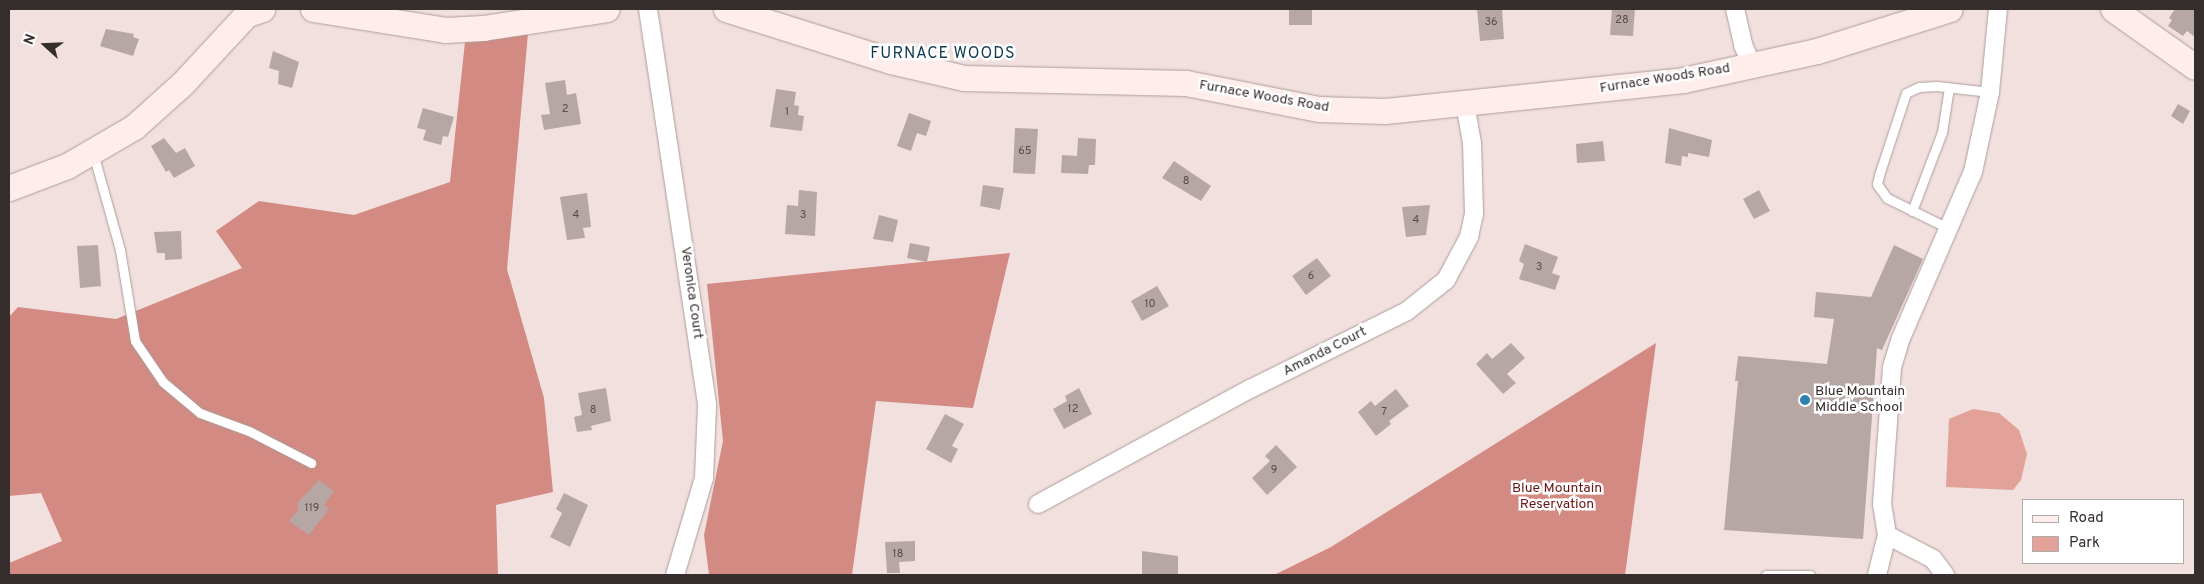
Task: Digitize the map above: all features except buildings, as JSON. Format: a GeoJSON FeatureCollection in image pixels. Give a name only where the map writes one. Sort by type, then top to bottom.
{"type":"FeatureCollection","features":[{"type":"Feature","properties":{"kind":"street"},"geometry":{"type":"LineString","coordinates":[[9,188],[67,166],[134,126],[183,83],[247,14],[262,9]]}},
{"type":"Feature","properties":{"kind":"street"},"geometry":{"type":"LineString","coordinates":[[313,9],[445,30],[483,28],[520,20],[607,9]]}},
{"type":"Feature","properties":{"kind":"street","name":"Veronica Court"},"geometry":{"type":"LineString","coordinates":[[648,9],[708,406],[704,478],[675,575]]}},
{"type":"Feature","properties":{"kind":"street","name":"Furnace Woods Road"},"geometry":{"type":"LineString","coordinates":[[726,9],[891,61],[964,78],[1186,84],[1318,109],[1384,111],[1683,80],[1817,51],[1950,9]]}},
{"type":"Feature","properties":{"kind":"street"},"geometry":{"type":"LineString","coordinates":[[1735,9],[1741,38],[1752,65]]}},
{"type":"Feature","properties":{"kind":"street"},"geometry":{"type":"LineString","coordinates":[[1877,575],[1887,535],[1882,504],[1892,367],[1901,338],[1950,229],[1973,172],[1990,92],[1998,9]]}},
{"type":"Feature","properties":{"kind":"street"},"geometry":{"type":"LineString","coordinates":[[2113,9],[2195,68]]}},
{"type":"Feature","properties":{"kind":"street","name":"Amanda Court"},"geometry":{"type":"LineString","coordinates":[[1038,504],[1245,392],[1407,311],[1446,280],[1469,237],[1474,214],[1472,143],[1464,104]]}},
{"type":"Feature","properties":{"kind":"street"},"geometry":{"type":"LineString","coordinates":[[1887,535],[1933,559],[1946,575]]}},
{"type":"Feature","properties":{"kind":"lane"},"geometry":{"type":"LineString","coordinates":[[1950,229],[1880,193],[1878,175],[1906,93],[1919,87],[1990,92]]}},
{"type":"Feature","properties":{"kind":"lane"},"geometry":{"type":"LineString","coordinates":[[1912,211],[1942,132],[1949,88]]}},
{"type":"Feature","properties":{"kind":"lane"},"geometry":{"type":"LineString","coordinates":[[93,152],[103,199],[120,250],[135,341],[163,382],[200,413],[249,432],[311,463]]}},
{"type":"Feature","properties":{"kind":"lane"},"geometry":{"type":"LineString","coordinates":[[1766,575],[1810,575]]}},
{"type":"Feature","properties":{"kind":"green space"},"geometry":{"type":"Polygon","coordinates":[[[528,33],[507,269],[544,398],[553,492],[496,505],[498,575],[9,575],[9,563],[62,541],[41,493],[9,496],[9,317],[18,307],[116,319],[242,268],[216,231],[259,201],[354,215],[450,182],[465,42],[528,33]]]}},
{"type":"Feature","properties":{"kind":"green space"},"geometry":{"type":"Polygon","coordinates":[[[1010,253],[973,408],[876,401],[852,575],[709,575],[704,535],[723,441],[707,284],[1010,253]]]}},
{"type":"Feature","properties":{"kind":"green space","name":"Blue Mountain Reservation"},"geometry":{"type":"Polygon","coordinates":[[[1656,343],[1625,575],[1274,575],[1331,547],[1656,343]]]}},
{"type":"Feature","properties":{"kind":"green space"},"geometry":{"type":"Polygon","coordinates":[[[1973,409],[1999,413],[2019,430],[2027,454],[2021,480],[2013,490],[1946,487],[1949,419],[1973,409]]]}},
{"type":"Feature","properties":{"kind":"place","name":"Blue Mountain Middle School"},"geometry":{"type":"Point","coordinates":[1805,400]}},
{"type":"Feature","properties":{"kind":"district","name":"FURNACE WOODS"},"geometry":{"type":"Point","coordinates":[943,54]}}]}
